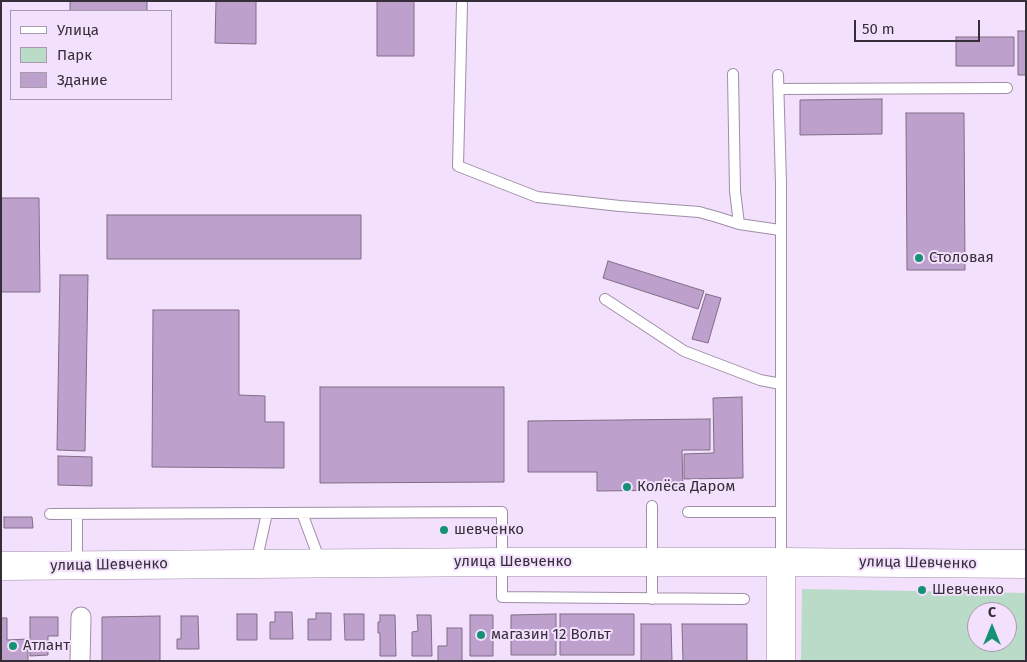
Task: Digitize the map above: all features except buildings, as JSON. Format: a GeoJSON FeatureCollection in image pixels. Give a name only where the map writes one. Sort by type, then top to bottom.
{"type":"FeatureCollection","features":[{"type":"Feature","properties":{"kind":"main road","name":"улица Шевченко"},"geometry":{"type":"LineString","coordinates":[[1,566],[652,561],[1026,564]]}},
{"type":"Feature","properties":{"kind":"main road"},"geometry":{"type":"LineString","coordinates":[[781,562],[781,661]]}},
{"type":"Feature","properties":{"kind":"street"},"geometry":{"type":"LineString","coordinates":[[80,661],[81,617]]}},
{"type":"Feature","properties":{"kind":"lane"},"geometry":{"type":"LineString","coordinates":[[462,4],[458,166],[537,197],[611,206],[699,212],[739,224],[780,230]]}},
{"type":"Feature","properties":{"kind":"lane"},"geometry":{"type":"LineString","coordinates":[[733,74],[735,191],[739,224]]}},
{"type":"Feature","properties":{"kind":"lane"},"geometry":{"type":"LineString","coordinates":[[778,75],[781,562]]}},
{"type":"Feature","properties":{"kind":"lane"},"geometry":{"type":"LineString","coordinates":[[779,90],[1007,88]]}},
{"type":"Feature","properties":{"kind":"lane"},"geometry":{"type":"LineString","coordinates":[[605,298],[684,351],[760,380],[781,384]]}},
{"type":"Feature","properties":{"kind":"lane"},"geometry":{"type":"LineString","coordinates":[[652,506],[652,599]]}},
{"type":"Feature","properties":{"kind":"lane"},"geometry":{"type":"LineString","coordinates":[[50,514],[502,512],[502,597],[744,599]]}},
{"type":"Feature","properties":{"kind":"lane"},"geometry":{"type":"LineString","coordinates":[[688,512],[781,512]]}},
{"type":"Feature","properties":{"kind":"lane"},"geometry":{"type":"LineString","coordinates":[[256,564],[267,513]]}},
{"type":"Feature","properties":{"kind":"lane"},"geometry":{"type":"LineString","coordinates":[[302,513],[320,563]]}},
{"type":"Feature","properties":{"kind":"lane"},"geometry":{"type":"LineString","coordinates":[[77,514],[77,566]]}},
{"type":"Feature","properties":{"kind":"green space"},"geometry":{"type":"Polygon","coordinates":[[[802,589],[1026,593],[1026,661],[801,661],[802,589]]]}},
{"type":"Feature","properties":{"kind":"place","name":"Столовая"},"geometry":{"type":"Point","coordinates":[919,258]}},
{"type":"Feature","properties":{"kind":"place","name":"Колёса Даром"},"geometry":{"type":"Point","coordinates":[627,487]}},
{"type":"Feature","properties":{"kind":"place","name":"шевченко"},"geometry":{"type":"Point","coordinates":[444,530]}},
{"type":"Feature","properties":{"kind":"place","name":"Шевченко"},"geometry":{"type":"Point","coordinates":[922,590]}},
{"type":"Feature","properties":{"kind":"place","name":"магазин 12 Вольт"},"geometry":{"type":"Point","coordinates":[481,635]}},
{"type":"Feature","properties":{"kind":"place","name":"Атлант"},"geometry":{"type":"Point","coordinates":[13,646]}}]}
